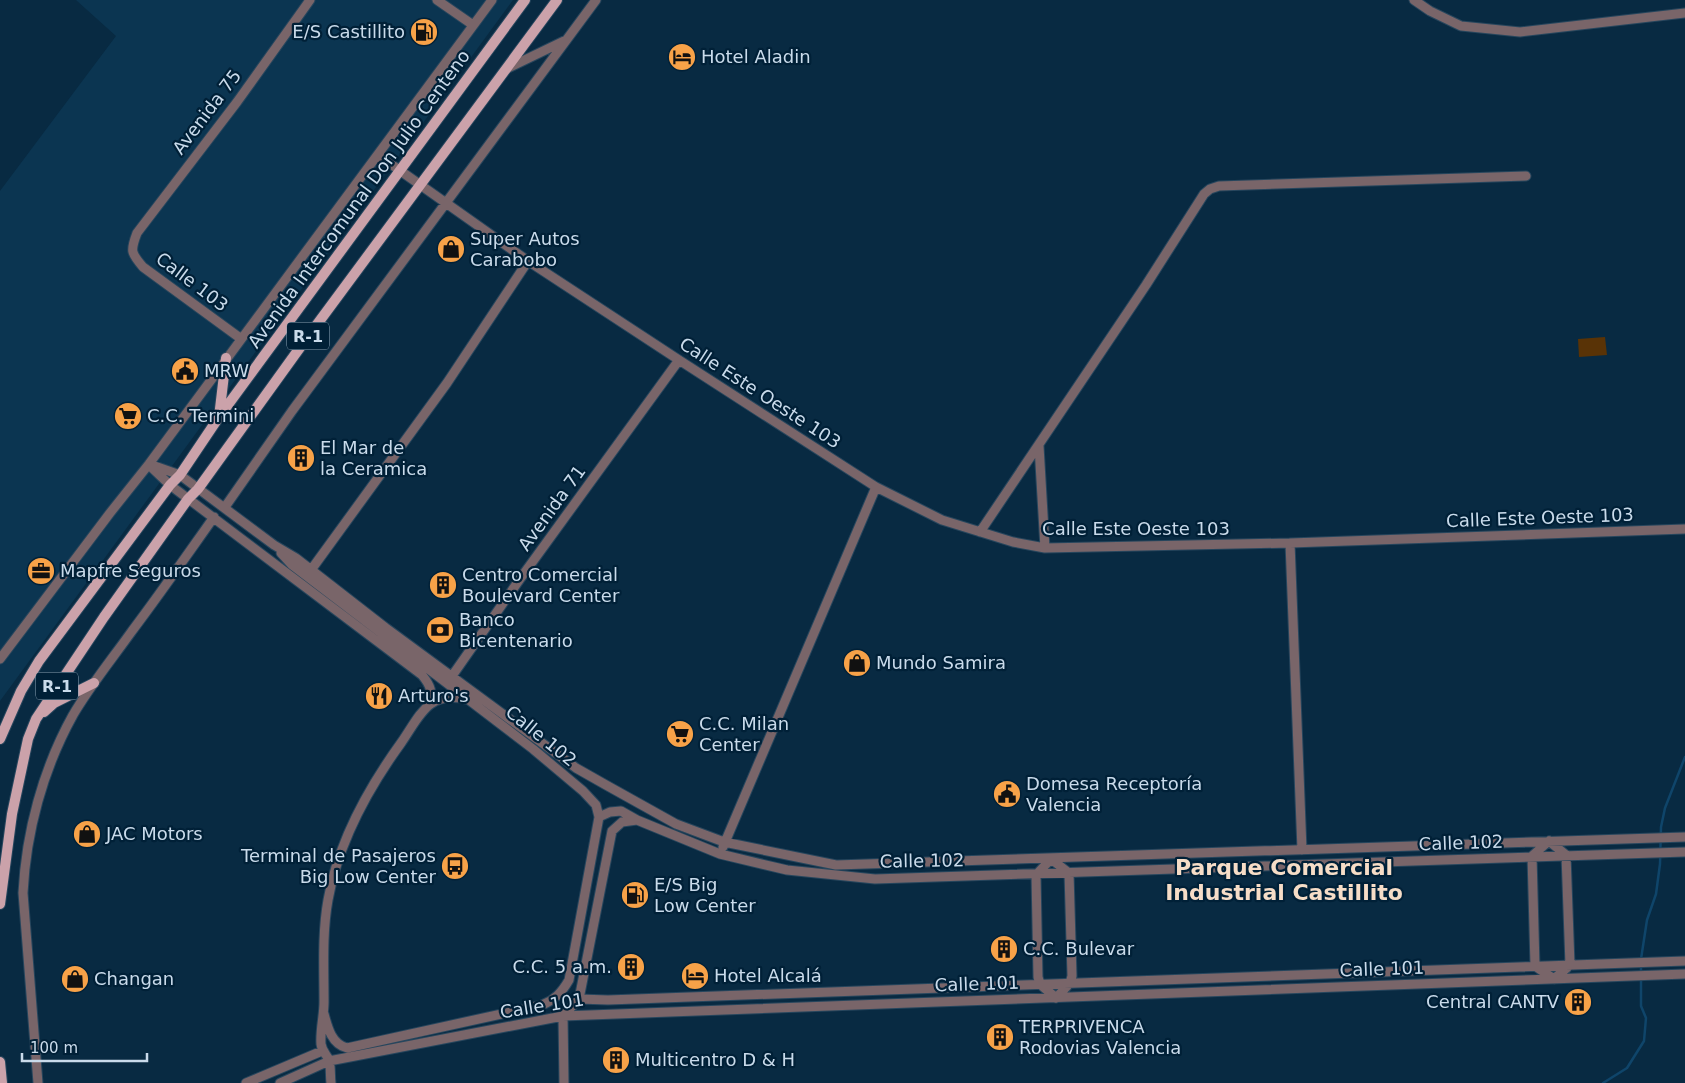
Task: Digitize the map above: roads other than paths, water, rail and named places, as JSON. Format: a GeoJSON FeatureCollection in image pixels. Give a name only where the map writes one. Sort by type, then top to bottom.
{"type":"FeatureCollection","features":[{"type":"Feature","properties":{"kind":"main road","name":"Avenida Intercomunal Don Julio Centeno"},"geometry":{"type":"LineString","coordinates":[[1,732],[21,691],[39,661],[170,485],[180,475],[219,417],[525,0]]}},
{"type":"Feature","properties":{"kind":"main road","name":"R-1"},"geometry":{"type":"LineString","coordinates":[[0,904],[6,871],[12,814],[28,739],[36,719],[104,617],[188,499],[198,489],[420,184],[557,0]]}},
{"type":"Feature","properties":{"kind":"main road"},"geometry":{"type":"LineString","coordinates":[[219,417],[226,358]]}},
{"type":"Feature","properties":{"kind":"main road"},"geometry":{"type":"LineString","coordinates":[[36,719],[54,703],[94,683]]}},
{"type":"Feature","properties":{"kind":"main road"},"geometry":{"type":"LineString","coordinates":[[0,1062],[2,1083]]}},
{"type":"Feature","properties":{"kind":"street","name":"Avenida 75"},"geometry":{"type":"LineString","coordinates":[[132,245],[137,233],[237,102],[310,0]]}},
{"type":"Feature","properties":{"kind":"street"},"geometry":{"type":"LineString","coordinates":[[437,0],[472,25]]}},
{"type":"Feature","properties":{"kind":"street","name":"Avenida Intercomunal Don Julio Centeno"},"geometry":{"type":"LineString","coordinates":[[0,658],[148,464],[492,0]]}},
{"type":"Feature","properties":{"kind":"street"},"geometry":{"type":"LineString","coordinates":[[225,507],[307,391],[596,0]]}},
{"type":"Feature","properties":{"kind":"street"},"geometry":{"type":"LineString","coordinates":[[1414,0],[1430,11],[1461,26],[1520,32],[1685,13]]}},
{"type":"Feature","properties":{"kind":"street"},"geometry":{"type":"LineString","coordinates":[[505,69],[566,40]]}},
{"type":"Feature","properties":{"kind":"street","name":"Calle Este Oeste 103"},"geometry":{"type":"LineString","coordinates":[[378,155],[528,261],[876,487],[942,520],[1013,542],[1045,548],[1290,543],[1685,529]]}},
{"type":"Feature","properties":{"kind":"street"},"geometry":{"type":"LineString","coordinates":[[980,532],[1039,446],[1204,194],[1210,189],[1219,186],[1526,176]]}},
{"type":"Feature","properties":{"kind":"street","name":"Calle 103"},"geometry":{"type":"LineString","coordinates":[[132,245],[133,255],[144,267],[240,338]]}},
{"type":"Feature","properties":{"kind":"street"},"geometry":{"type":"LineString","coordinates":[[311,570],[447,383],[528,261]]}},
{"type":"Feature","properties":{"kind":"street","name":"Avenida 71"},"geometry":{"type":"LineString","coordinates":[[452,676],[679,360]]}},
{"type":"Feature","properties":{"kind":"street"},"geometry":{"type":"LineString","coordinates":[[1039,446],[1045,548]]}},
{"type":"Feature","properties":{"kind":"street"},"geometry":{"type":"LineString","coordinates":[[148,464],[188,499],[422,674],[430,685],[432,695],[428,705],[384,767],[349,831],[328,900],[325,928],[324,1014],[321,1040],[322,1051],[329,1061],[331,1083]]}},
{"type":"Feature","properties":{"kind":"street","name":"Calle 102"},"geometry":{"type":"LineString","coordinates":[[148,464],[180,475],[274,545],[296,558],[386,628],[576,768],[676,824],[724,842],[836,865],[1681,837]]}},
{"type":"Feature","properties":{"kind":"street"},"geometry":{"type":"LineString","coordinates":[[720,854],[876,487]]}},
{"type":"Feature","properties":{"kind":"street"},"geometry":{"type":"LineString","coordinates":[[38,1083],[23,893],[24,870],[30,835],[40,795],[57,748],[74,715],[94,683],[214,518]]}},
{"type":"Feature","properties":{"kind":"street"},"geometry":{"type":"LineString","coordinates":[[1290,543],[1302,850]]}},
{"type":"Feature","properties":{"kind":"street","name":"Calle 102"},"geometry":{"type":"LineString","coordinates":[[274,545],[292,566],[533,749],[583,791],[596,806],[599,817],[621,810],[637,820],[720,854],[787,870],[875,879],[1681,852]]}},
{"type":"Feature","properties":{"kind":"street"},"geometry":{"type":"LineString","coordinates":[[428,705],[446,697],[455,696],[467,699]]}},
{"type":"Feature","properties":{"kind":"street"},"geometry":{"type":"LineString","coordinates":[[324,1014],[328,1030],[334,1039],[339,1046],[348,1048],[549,1003],[561,994],[569,980],[599,817]]}},
{"type":"Feature","properties":{"kind":"street"},"geometry":{"type":"LineString","coordinates":[[564,1083],[562,1016],[579,999],[612,832],[622,822],[637,820]]}},
{"type":"Feature","properties":{"kind":"street"},"geometry":{"type":"LineString","coordinates":[[1549,841],[1566,855],[1570,965],[1554,979],[1536,966],[1532,856],[1549,841]]}},
{"type":"Feature","properties":{"kind":"street"},"geometry":{"type":"LineString","coordinates":[[1051,859],[1069,874],[1072,976],[1070,983],[1056,998],[1040,984],[1038,977],[1036,874],[1051,859]]}},
{"type":"Feature","properties":{"kind":"street"},"geometry":{"type":"LineString","coordinates":[[580,923],[592,936]]}},
{"type":"Feature","properties":{"kind":"street","name":"Calle 101"},"geometry":{"type":"LineString","coordinates":[[579,999],[656,998],[1685,961]]}},
{"type":"Feature","properties":{"kind":"street","name":"Calle 101"},"geometry":{"type":"LineString","coordinates":[[280,1083],[329,1061],[562,1016],[1685,974]]}},
{"type":"Feature","properties":{"kind":"street"},"geometry":{"type":"LineString","coordinates":[[870,990],[871,1004]]}},
{"type":"Feature","properties":{"kind":"street"},"geometry":{"type":"LineString","coordinates":[[656,998],[656,1012]]}},
{"type":"Feature","properties":{"kind":"street"},"geometry":{"type":"LineString","coordinates":[[508,1013],[511,1026]]}},
{"type":"Feature","properties":{"kind":"street"},"geometry":{"type":"LineString","coordinates":[[246,1083],[322,1051]]}},
{"type":"Feature","properties":{"kind":"waterway"},"geometry":{"type":"LineString","coordinates":[[1641,959],[1647,920],[1656,894],[1660,864],[1661,827],[1665,808],[1685,757]]}},
{"type":"Feature","properties":{"kind":"waterway"},"geometry":{"type":"LineString","coordinates":[[1603,1083],[1627,1068],[1644,1041],[1646,1018],[1641,1006],[1641,965]]}},
{"type":"Feature","properties":{"kind":"place","name":"E/S Castillito"},"geometry":{"type":"Point","coordinates":[424,32]}},
{"type":"Feature","properties":{"kind":"place","name":"Hotel Aladin"},"geometry":{"type":"Point","coordinates":[682,57]}},
{"type":"Feature","properties":{"kind":"place","name":"Super Autos Carabobo"},"geometry":{"type":"Point","coordinates":[451,249]}},
{"type":"Feature","properties":{"kind":"place","name":"MRW"},"geometry":{"type":"Point","coordinates":[185,371]}},
{"type":"Feature","properties":{"kind":"place","name":"C.C. Termini"},"geometry":{"type":"Point","coordinates":[128,416]}},
{"type":"Feature","properties":{"kind":"place","name":"El Mar de la Ceramica"},"geometry":{"type":"Point","coordinates":[301,458]}},
{"type":"Feature","properties":{"kind":"place","name":"Mapfre Seguros"},"geometry":{"type":"Point","coordinates":[41,571]}},
{"type":"Feature","properties":{"kind":"place","name":"Centro Comercial Boulevard Center"},"geometry":{"type":"Point","coordinates":[443,585]}},
{"type":"Feature","properties":{"kind":"place","name":"Banco Bicentenario"},"geometry":{"type":"Point","coordinates":[440,630]}},
{"type":"Feature","properties":{"kind":"place","name":"Mundo Samira"},"geometry":{"type":"Point","coordinates":[857,663]}},
{"type":"Feature","properties":{"kind":"place","name":"Arturo's"},"geometry":{"type":"Point","coordinates":[379,696]}},
{"type":"Feature","properties":{"kind":"place","name":"C.C. Milan Center"},"geometry":{"type":"Point","coordinates":[680,734]}},
{"type":"Feature","properties":{"kind":"place","name":"Domesa Receptoría Valencia"},"geometry":{"type":"Point","coordinates":[1007,794]}},
{"type":"Feature","properties":{"kind":"place","name":"JAC Motors"},"geometry":{"type":"Point","coordinates":[87,834]}},
{"type":"Feature","properties":{"kind":"place","name":"Terminal de Pasajeros Big Low Center"},"geometry":{"type":"Point","coordinates":[455,866]}},
{"type":"Feature","properties":{"kind":"place","name":"E/S Big Low Center"},"geometry":{"type":"Point","coordinates":[635,895]}},
{"type":"Feature","properties":{"kind":"place","name":"C.C. Bulevar"},"geometry":{"type":"Point","coordinates":[1004,949]}},
{"type":"Feature","properties":{"kind":"place","name":"C.C. 5 a.m."},"geometry":{"type":"Point","coordinates":[631,967]}},
{"type":"Feature","properties":{"kind":"place","name":"Hotel Alcalá"},"geometry":{"type":"Point","coordinates":[695,976]}},
{"type":"Feature","properties":{"kind":"place","name":"Changan"},"geometry":{"type":"Point","coordinates":[75,979]}},
{"type":"Feature","properties":{"kind":"place","name":"Central CANTV"},"geometry":{"type":"Point","coordinates":[1578,1002]}},
{"type":"Feature","properties":{"kind":"place","name":"TERPRIVENCA Rodovias Valencia"},"geometry":{"type":"Point","coordinates":[1000,1037]}},
{"type":"Feature","properties":{"kind":"place","name":"Multicentro D & H"},"geometry":{"type":"Point","coordinates":[616,1060]}},
{"type":"Feature","properties":{"kind":"district","name":"Parque Comercial Industrial Castillito"},"geometry":{"type":"Point","coordinates":[1284,880]}}]}
